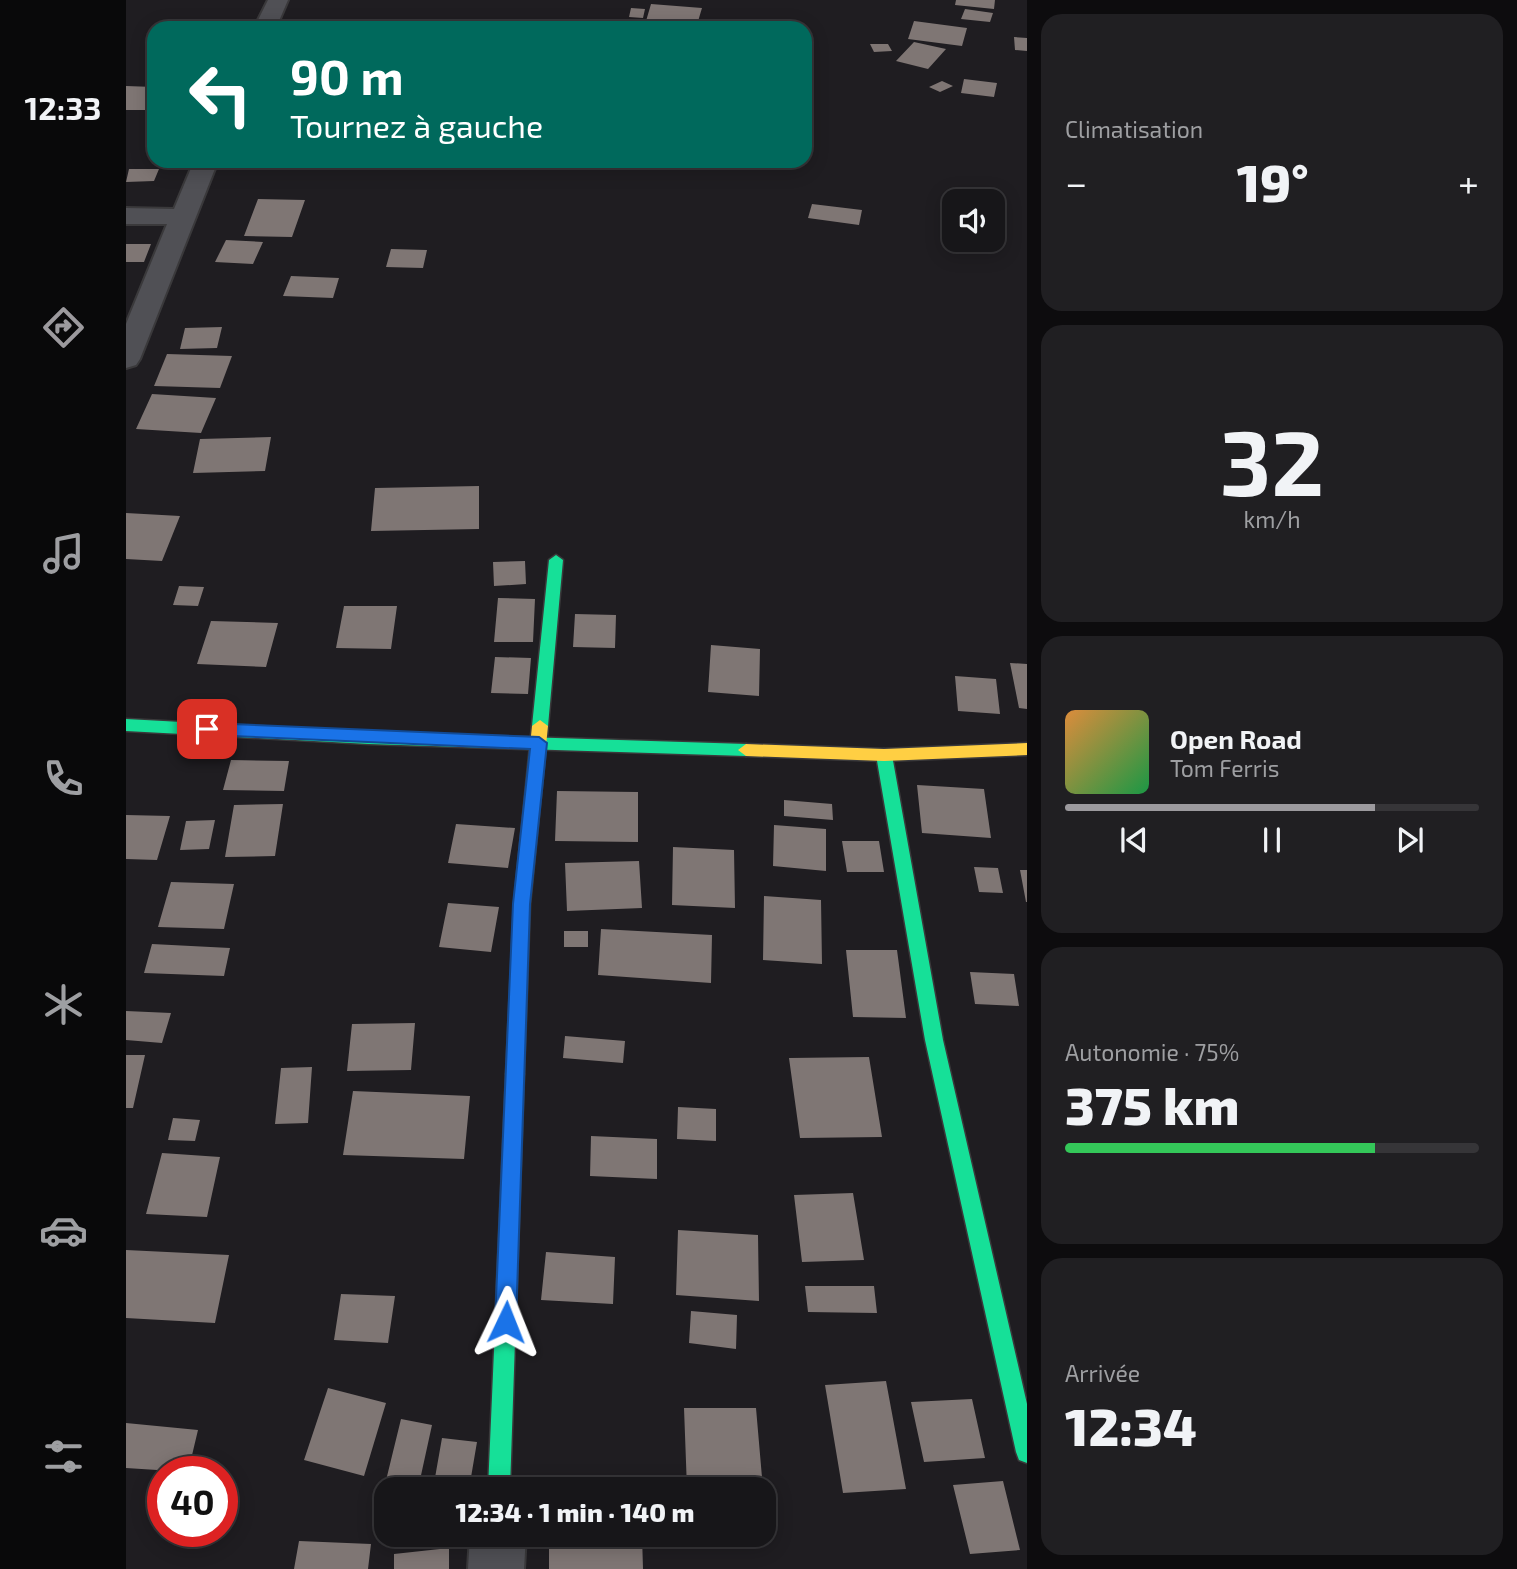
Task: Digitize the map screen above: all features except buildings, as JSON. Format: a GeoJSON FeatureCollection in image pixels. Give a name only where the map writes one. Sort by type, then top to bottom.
{"type":"FeatureCollection","features":[{"type":"Feature","properties":{"kind":"street"},"geometry":{"type":"LineString","coordinates":[[268,21],[278,0]]}},
{"type":"Feature","properties":{"kind":"street"},"geometry":{"type":"LineString","coordinates":[[126,359],[203,168]]}},
{"type":"Feature","properties":{"kind":"street"},"geometry":{"type":"LineString","coordinates":[[126,215],[183,217]]}},
{"type":"Feature","properties":{"kind":"street"},"geometry":{"type":"LineString","coordinates":[[499,1477],[522,904],[556,560]]}},
{"type":"Feature","properties":{"kind":"street"},"geometry":{"type":"LineString","coordinates":[[126,725],[884,755],[1027,749]]}},
{"type":"Feature","properties":{"kind":"street"},"geometry":{"type":"LineString","coordinates":[[884,755],[934,1040],[1027,1452]]}},
{"type":"Feature","properties":{"kind":"street"},"geometry":{"type":"LineString","coordinates":[[496,1569],[497,1547]]}},
{"type":"Feature","properties":{"kind":"traffic: fast"},"geometry":{"type":"LineString","coordinates":[[540,726],[556,560]]}},
{"type":"Feature","properties":{"kind":"traffic: fast"},"geometry":{"type":"LineString","coordinates":[[126,725],[369,738],[746,750]]}},
{"type":"Feature","properties":{"kind":"traffic: fast"},"geometry":{"type":"LineString","coordinates":[[884,755],[934,1040],[1027,1452]]}},
{"type":"Feature","properties":{"kind":"traffic: fast"},"geometry":{"type":"LineString","coordinates":[[499,1477],[515,1074]]}},
{"type":"Feature","properties":{"kind":"traffic: slow"},"geometry":{"type":"LineString","coordinates":[[515,1074],[522,904],[540,726]]}},
{"type":"Feature","properties":{"kind":"traffic: slow"},"geometry":{"type":"LineString","coordinates":[[746,750],[884,755],[1027,749]]}},
{"type":"Feature","properties":{"kind":"route"},"geometry":{"type":"LineString","coordinates":[[207,729],[369,738],[539,743],[522,904],[506,1322]]}}]}
